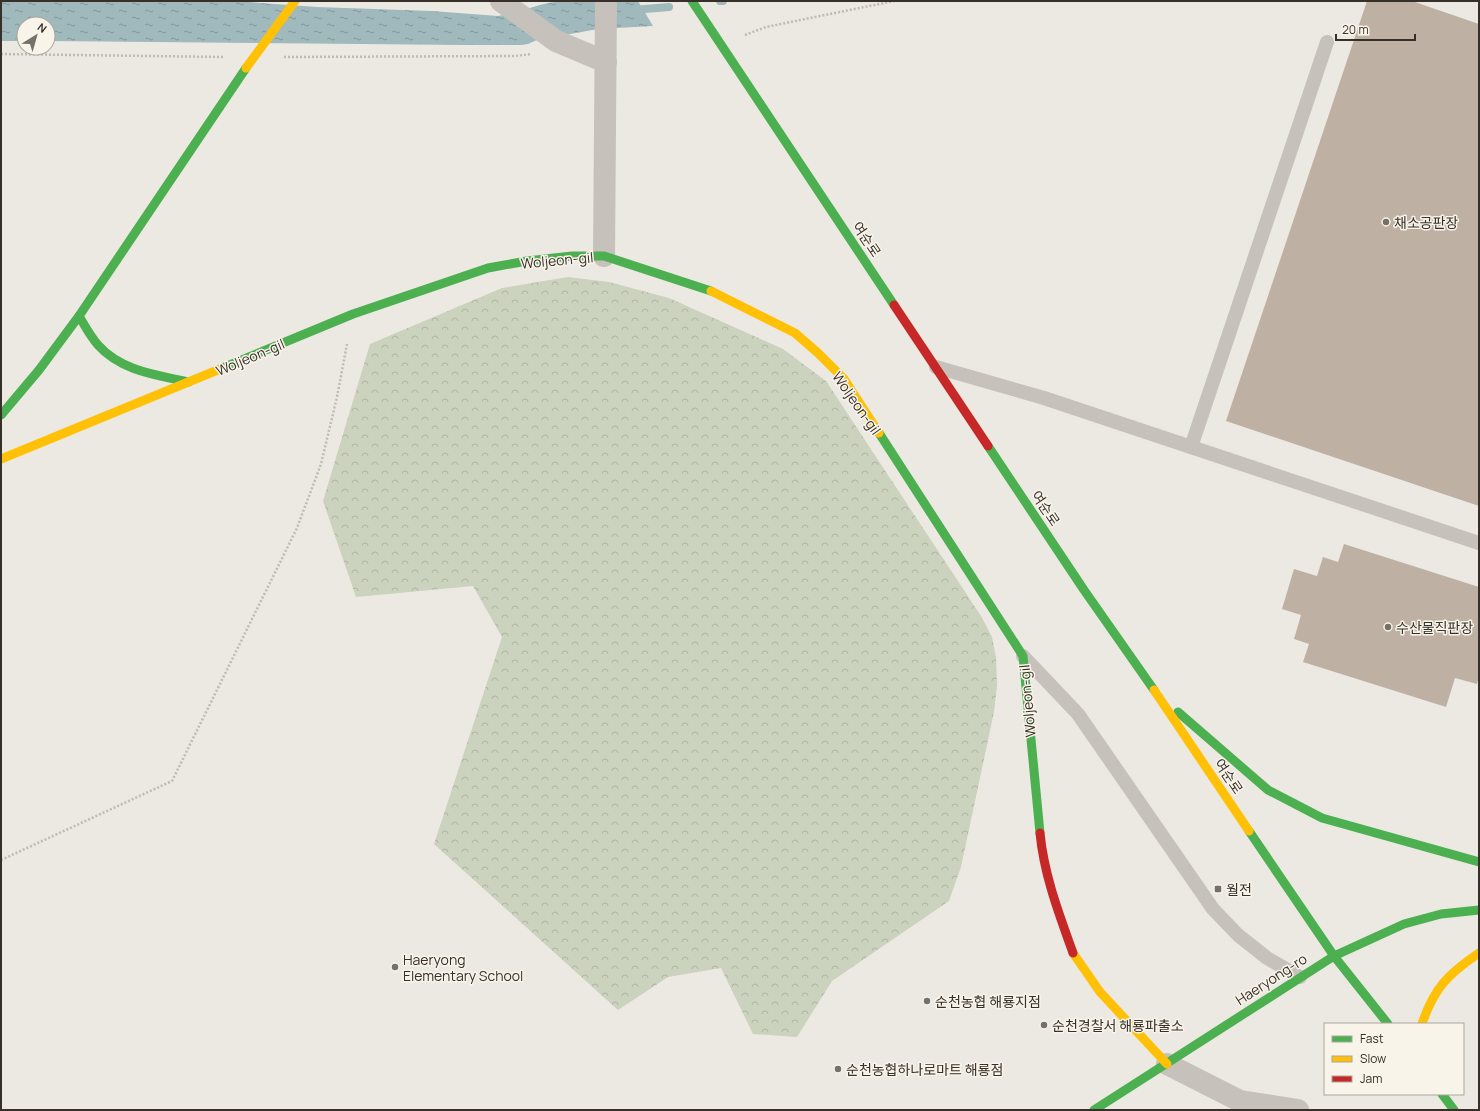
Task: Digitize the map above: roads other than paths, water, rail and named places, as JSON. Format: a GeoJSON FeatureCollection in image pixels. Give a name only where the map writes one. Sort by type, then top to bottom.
{"type":"FeatureCollection","features":[{"type":"Feature","properties":{"kind":"street"},"geometry":{"type":"LineString","coordinates":[[1,416],[39,370],[79,316],[260,48],[295,1]]}},
{"type":"Feature","properties":{"kind":"street"},"geometry":{"type":"LineString","coordinates":[[501,1],[556,41],[606,52]]}},
{"type":"Feature","properties":{"kind":"street"},"geometry":{"type":"LineString","coordinates":[[604,256],[606,1]]}},
{"type":"Feature","properties":{"kind":"street","name":"여순로"},"geometry":{"type":"LineString","coordinates":[[692,1],[1080,583],[1334,956],[1387,1023]]}},
{"type":"Feature","properties":{"kind":"street","name":"Woljeon-gil"},"geometry":{"type":"LineString","coordinates":[[1,460],[353,314],[488,268],[527,261],[572,256],[604,256],[714,292],[794,333],[818,353],[844,379],[1023,656],[1040,846],[1054,902],[1074,956],[1100,992],[1167,1064],[1244,1106],[1298,1110]]}},
{"type":"Feature","properties":{"kind":"street"},"geometry":{"type":"LineString","coordinates":[[79,316],[99,345],[116,359],[142,372],[189,382]]}},
{"type":"Feature","properties":{"kind":"street"},"geometry":{"type":"LineString","coordinates":[[1155,692],[1268,790],[1322,818],[1479,862]]}},
{"type":"Feature","properties":{"kind":"street","name":"Haeryong-ro"},"geometry":{"type":"LineString","coordinates":[[1094,1110],[1334,956],[1404,924],[1441,914],[1476,915]]}},
{"type":"Feature","properties":{"kind":"street"},"geometry":{"type":"LineString","coordinates":[[1422,1023],[1429,1003],[1439,987],[1454,970],[1479,953]]}},
{"type":"Feature","properties":{"kind":"street"},"geometry":{"type":"LineString","coordinates":[[1443,1095],[1454,1110]]}},
{"type":"Feature","properties":{"kind":"lane"},"geometry":{"type":"LineString","coordinates":[[1191,447],[1327,42]]}},
{"type":"Feature","properties":{"kind":"lane"},"geometry":{"type":"LineString","coordinates":[[936,367],[1044,398],[1479,543]]}},
{"type":"Feature","properties":{"kind":"lane"},"geometry":{"type":"LineString","coordinates":[[1023,656],[1078,714],[1213,909],[1238,935],[1267,958],[1300,977]]}},
{"type":"Feature","properties":{"kind":"water"},"geometry":{"type":"Polygon","coordinates":[[[1,1],[234,1],[317,7],[432,11],[498,16],[561,1],[638,1],[653,26],[598,29],[537,40],[521,45],[56,41],[56,16],[16,16],[16,41],[1,41],[1,1]]]}},
{"type":"Feature","properties":{"kind":"waterway"},"geometry":{"type":"LineString","coordinates":[[633,10],[669,7]]}},
{"type":"Feature","properties":{"kind":"place","name":"채소공판장"},"geometry":{"type":"Point","coordinates":[1386,222]}},
{"type":"Feature","properties":{"kind":"place","name":"수산물직판장"},"geometry":{"type":"Point","coordinates":[1388,627]}},
{"type":"Feature","properties":{"kind":"place","name":"월전"},"geometry":{"type":"Point","coordinates":[1218,889]}},
{"type":"Feature","properties":{"kind":"place","name":"Haeryong Elementary School"},"geometry":{"type":"Point","coordinates":[395,967]}},
{"type":"Feature","properties":{"kind":"place","name":"순천농협 해룡지점"},"geometry":{"type":"Point","coordinates":[927,1001]}},
{"type":"Feature","properties":{"kind":"place","name":"순천경찰서 해룡파출소"},"geometry":{"type":"Point","coordinates":[1044,1025]}},
{"type":"Feature","properties":{"kind":"place","name":"순천농협하나로마트 해룡점"},"geometry":{"type":"Point","coordinates":[838,1069]}}]}
